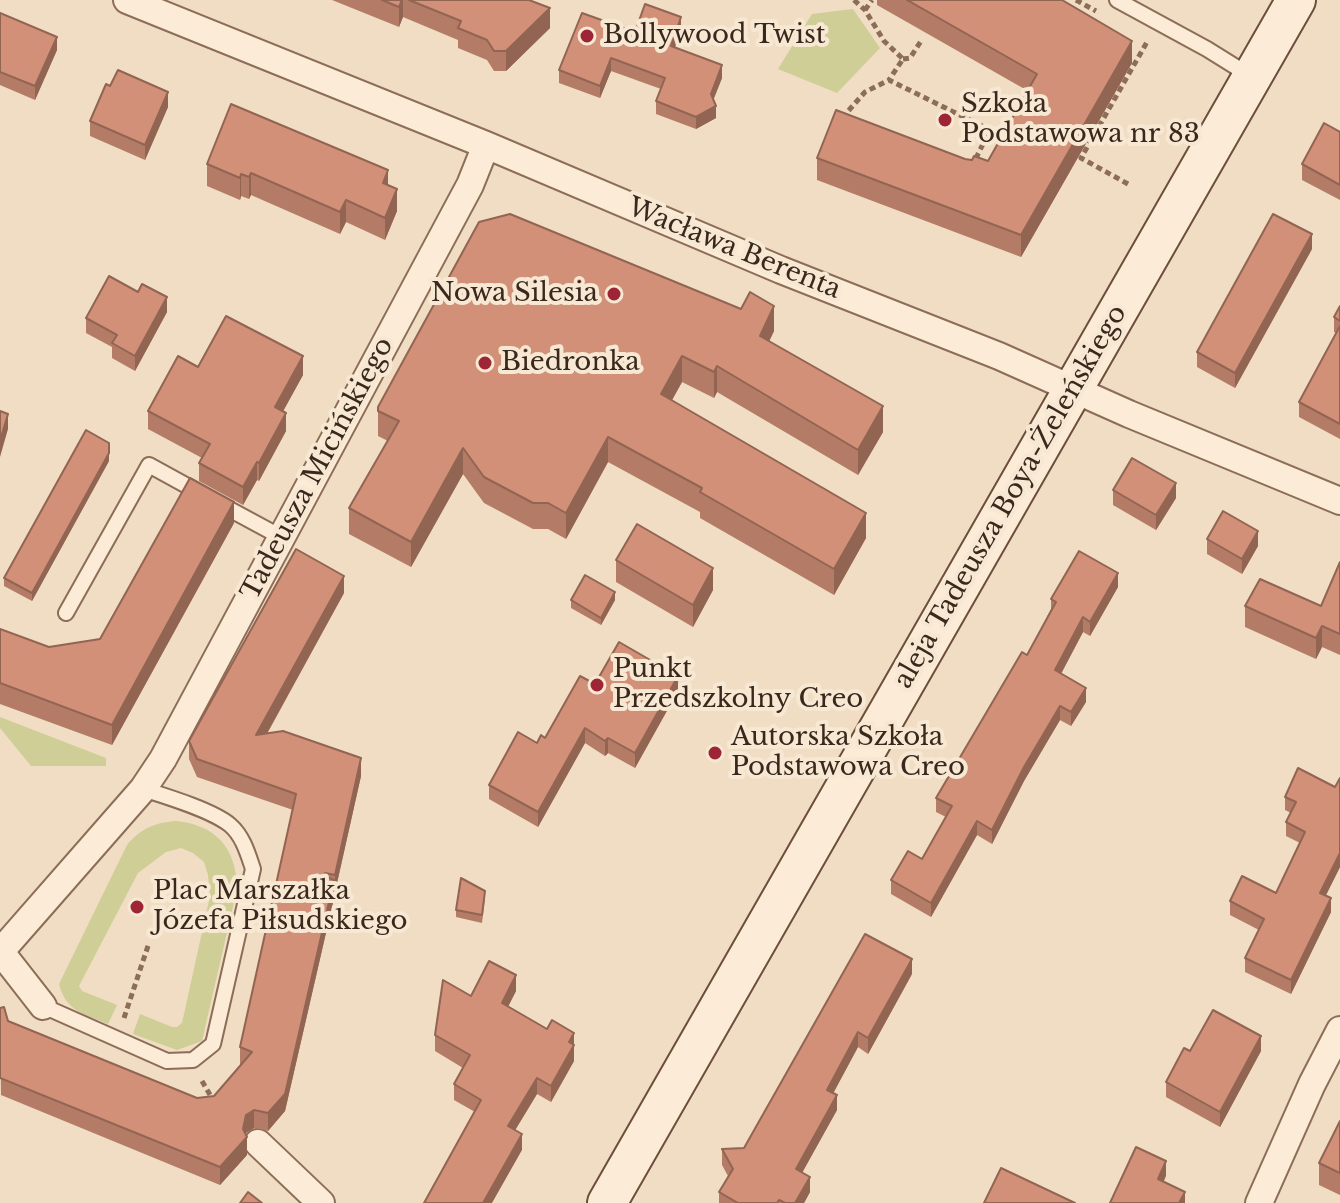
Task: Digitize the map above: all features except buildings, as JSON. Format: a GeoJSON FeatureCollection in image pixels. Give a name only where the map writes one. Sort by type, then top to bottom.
{"type":"FeatureCollection","features":[{"type":"Feature","properties":{"kind":"street","name":"Wacława Berenta"},"geometry":{"type":"LineString","coordinates":[[127,0],[486,145],[781,270],[962,340],[1340,501]]}},
{"type":"Feature","properties":{"kind":"street","name":"aleja Tadeusza Boya-Żeleńskiego"},"geometry":{"type":"LineString","coordinates":[[607,1203],[1296,0]]}},
{"type":"Feature","properties":{"kind":"street","name":"Tadeusza Micińskiego"},"geometry":{"type":"LineString","coordinates":[[143,789],[163,759],[470,185],[486,145]]}},
{"type":"Feature","properties":{"kind":"street"},"geometry":{"type":"LineString","coordinates":[[43,1006],[1,951],[143,789]]}},
{"type":"Feature","properties":{"kind":"street"},"geometry":{"type":"LineString","coordinates":[[1259,1203],[1312,1084],[1340,1030]]}},
{"type":"Feature","properties":{"kind":"street"},"geometry":{"type":"LineString","coordinates":[[258,1143],[321,1203]]}},
{"type":"Feature","properties":{"kind":"lane"},"geometry":{"type":"LineString","coordinates":[[1117,0],[1207,49],[1252,78]]}},
{"type":"Feature","properties":{"kind":"lane"},"geometry":{"type":"LineString","coordinates":[[66,613],[149,465],[281,537]]}},
{"type":"Feature","properties":{"kind":"lane"},"geometry":{"type":"LineString","coordinates":[[43,1006],[167,1061],[193,1060],[213,1044],[253,869],[247,847],[230,825],[177,799],[143,789]]}},
{"type":"Feature","properties":{"kind":"path"},"geometry":{"type":"LineString","coordinates":[[854,0],[865,10],[884,41],[903,59]]}},
{"type":"Feature","properties":{"kind":"path"},"geometry":{"type":"LineString","coordinates":[[865,10],[872,0]]}},
{"type":"Feature","properties":{"kind":"path"},"geometry":{"type":"LineString","coordinates":[[1076,0],[1100,13]]}},
{"type":"Feature","properties":{"kind":"path"},"geometry":{"type":"LineString","coordinates":[[1128,184],[1081,158],[1148,40],[1136,33]]}},
{"type":"Feature","properties":{"kind":"path"},"geometry":{"type":"LineString","coordinates":[[837,124],[865,92],[889,80],[903,59],[910,58],[921,41]]}},
{"type":"Feature","properties":{"kind":"path"},"geometry":{"type":"LineString","coordinates":[[889,80],[990,130],[970,170]]}},
{"type":"Feature","properties":{"kind":"path"},"geometry":{"type":"LineString","coordinates":[[117,1039],[149,943]]}},
{"type":"Feature","properties":{"kind":"path"},"geometry":{"type":"LineString","coordinates":[[193,1060],[210,1096],[220,1106]]}},
{"type":"Feature","properties":{"kind":"shaded area"},"geometry":{"type":"Polygon","coordinates":[[[853,9],[880,48],[837,93],[778,69],[812,14],[853,9]]]}},
{"type":"Feature","properties":{"kind":"shaded area"},"geometry":{"type":"Polygon","coordinates":[[[0,717],[106,758],[106,766],[31,766],[0,728],[0,717]]]}},
{"type":"Feature","properties":{"kind":"shaded area"},"geometry":{"type":"Polygon","coordinates":[[[175,821],[202,827],[221,841],[233,862],[237,889],[202,1041],[177,1050],[133,1034],[140,1014],[172,1027],[182,1023],[210,896],[204,862],[193,853],[181,848],[166,852],[138,873],[79,986],[82,991],[117,1005],[108,1024],[72,1006],[66,1001],[59,984],[127,845],[148,828],[175,821]]]}},
{"type":"Feature","properties":{"kind":"place","name":"Bollywood Twist"},"geometry":{"type":"Point","coordinates":[587,36]}},
{"type":"Feature","properties":{"kind":"place","name":"Szkoła Podstawowa nr 83"},"geometry":{"type":"Point","coordinates":[945,120]}},
{"type":"Feature","properties":{"kind":"place","name":"Nowa Silesia"},"geometry":{"type":"Point","coordinates":[614,294]}},
{"type":"Feature","properties":{"kind":"place","name":"Biedronka"},"geometry":{"type":"Point","coordinates":[485,363]}},
{"type":"Feature","properties":{"kind":"place","name":"Punkt Przedszkolny Creo"},"geometry":{"type":"Point","coordinates":[597,685]}},
{"type":"Feature","properties":{"kind":"place","name":"Autorska Szkoła Podstawowa Creo"},"geometry":{"type":"Point","coordinates":[715,753]}},
{"type":"Feature","properties":{"kind":"place","name":"Plac Marszałka Józefa Piłsudskiego"},"geometry":{"type":"Point","coordinates":[137,907]}}]}
